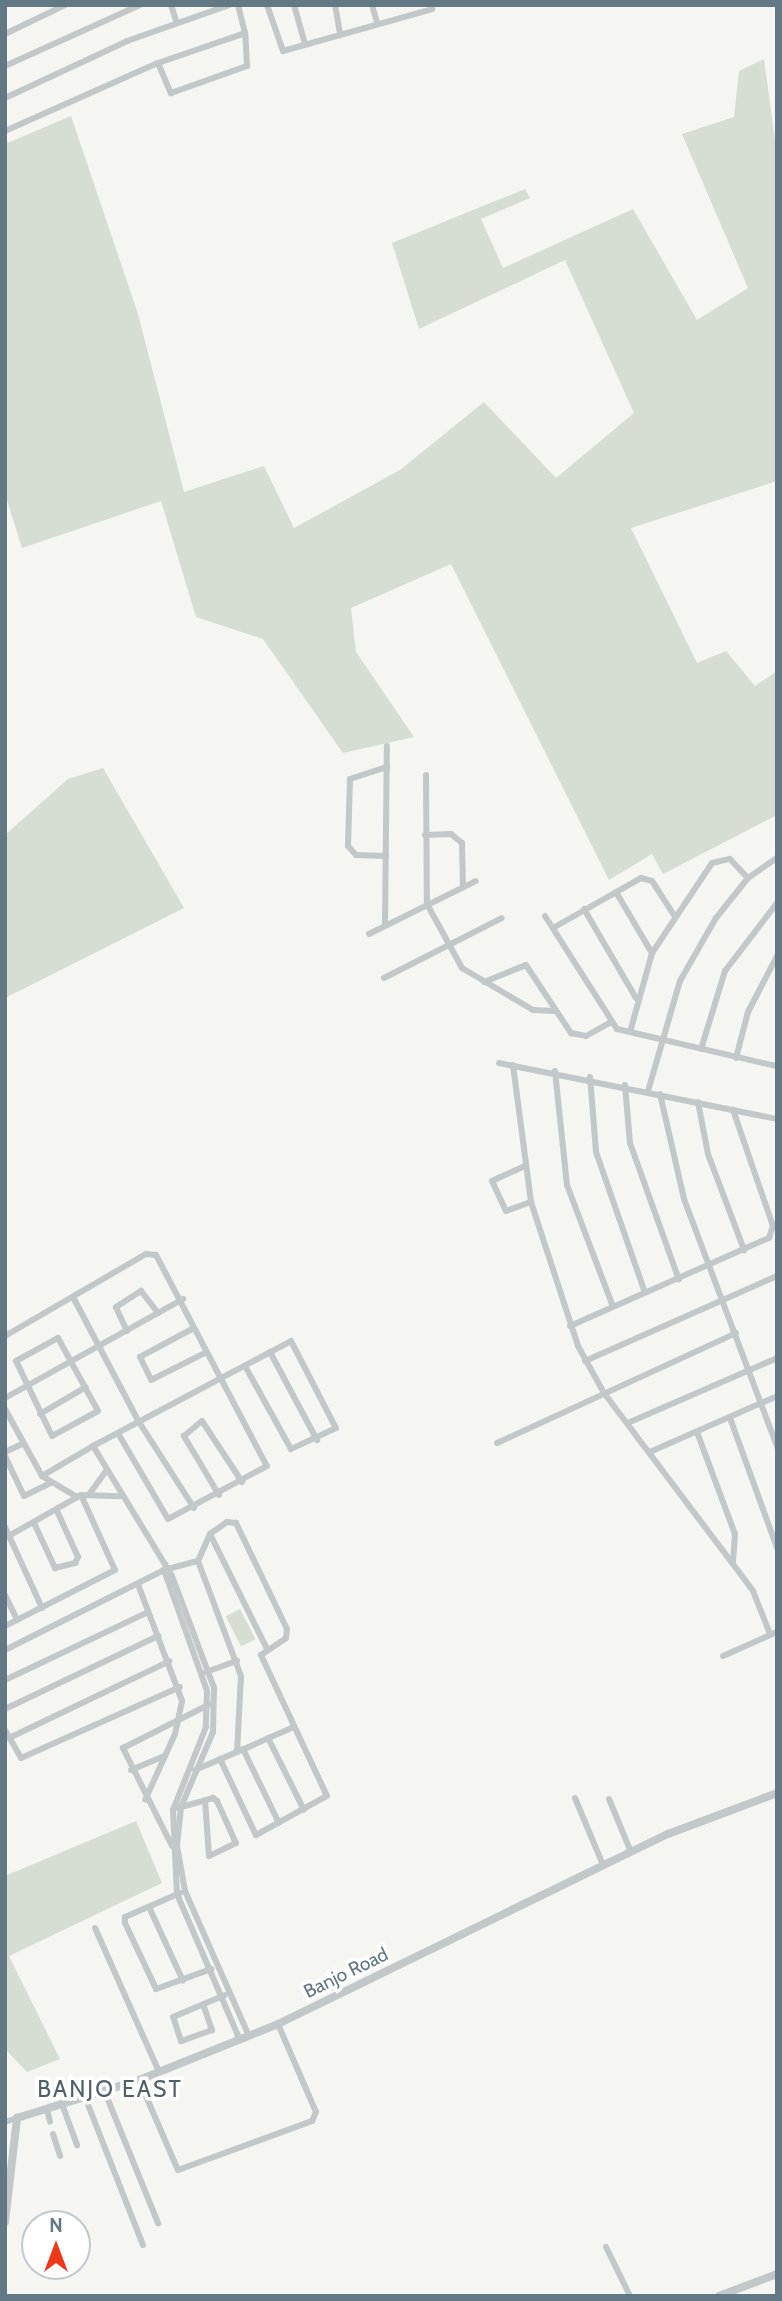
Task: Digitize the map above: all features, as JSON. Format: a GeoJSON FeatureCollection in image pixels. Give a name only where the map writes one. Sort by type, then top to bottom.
{"type":"FeatureCollection","features":[{"type":"Feature","properties":{"kind":"street"},"geometry":{"type":"LineString","coordinates":[[5,34],[65,5]]}},
{"type":"Feature","properties":{"kind":"street"},"geometry":{"type":"LineString","coordinates":[[5,66],[140,5]]}},
{"type":"Feature","properties":{"kind":"street"},"geometry":{"type":"LineString","coordinates":[[171,5],[177,23]]}},
{"type":"Feature","properties":{"kind":"street"},"geometry":{"type":"LineString","coordinates":[[5,99],[177,23],[229,5]]}},
{"type":"Feature","properties":{"kind":"street"},"geometry":{"type":"LineString","coordinates":[[158,63],[171,93],[247,66],[245,33],[238,5]]}},
{"type":"Feature","properties":{"kind":"street"},"geometry":{"type":"LineString","coordinates":[[267,5],[279,49],[432,9]]}},
{"type":"Feature","properties":{"kind":"street"},"geometry":{"type":"LineString","coordinates":[[294,5],[305,44]]}},
{"type":"Feature","properties":{"kind":"street"},"geometry":{"type":"LineString","coordinates":[[335,5],[340,32]]}},
{"type":"Feature","properties":{"kind":"street"},"geometry":{"type":"LineString","coordinates":[[372,5],[377,23]]}},
{"type":"Feature","properties":{"kind":"street"},"geometry":{"type":"LineString","coordinates":[[410,5],[412,14]]}},
{"type":"Feature","properties":{"kind":"street"},"geometry":{"type":"LineString","coordinates":[[5,131],[158,63],[245,33]]}},
{"type":"Feature","properties":{"kind":"street"},"geometry":{"type":"LineString","coordinates":[[385,924],[387,746]]}},
{"type":"Feature","properties":{"kind":"street"},"geometry":{"type":"LineString","coordinates":[[386,856],[356,855],[348,846],[350,779],[387,767]]}},
{"type":"Feature","properties":{"kind":"street"},"geometry":{"type":"LineString","coordinates":[[426,775],[427,904],[462,968],[533,1010],[554,1011]]}},
{"type":"Feature","properties":{"kind":"street"},"geometry":{"type":"LineString","coordinates":[[425,835],[452,834],[462,843],[463,887]]}},
{"type":"Feature","properties":{"kind":"street"},"geometry":{"type":"LineString","coordinates":[[630,1032],[636,998],[652,953],[674,915],[721,857],[748,878]]}},
{"type":"Feature","properties":{"kind":"street"},"geometry":{"type":"LineString","coordinates":[[648,1091],[680,981],[748,878],[777,858]]}},
{"type":"Feature","properties":{"kind":"street"},"geometry":{"type":"LineString","coordinates":[[553,928],[646,877],[674,915]]}},
{"type":"Feature","properties":{"kind":"street"},"geometry":{"type":"LineString","coordinates":[[369,934],[476,881]]}},
{"type":"Feature","properties":{"kind":"street"},"geometry":{"type":"LineString","coordinates":[[616,892],[652,953]]}},
{"type":"Feature","properties":{"kind":"street"},"geometry":{"type":"LineString","coordinates":[[701,1049],[725,971],[777,903]]}},
{"type":"Feature","properties":{"kind":"street"},"geometry":{"type":"LineString","coordinates":[[584,909],[636,998]]}},
{"type":"Feature","properties":{"kind":"street"},"geometry":{"type":"LineString","coordinates":[[545,916],[609,1023],[630,1032],[777,1066],[777,1077]]}},
{"type":"Feature","properties":{"kind":"street"},"geometry":{"type":"LineString","coordinates":[[384,978],[502,918]]}},
{"type":"Feature","properties":{"kind":"street"},"geometry":{"type":"LineString","coordinates":[[736,1058],[748,1012],[777,956]]}},
{"type":"Feature","properties":{"kind":"street"},"geometry":{"type":"LineString","coordinates":[[484,982],[526,965],[554,1011],[578,1036],[609,1023]]}},
{"type":"Feature","properties":{"kind":"street"},"geometry":{"type":"LineString","coordinates":[[499,1063],[590,1077],[777,1119]]}},
{"type":"Feature","properties":{"kind":"street"},"geometry":{"type":"LineString","coordinates":[[513,1065],[531,1202],[570,1326],[585,1361],[604,1393],[630,1422],[733,1561],[774,1633],[723,1656]]}},
{"type":"Feature","properties":{"kind":"street"},"geometry":{"type":"LineString","coordinates":[[555,1071],[568,1185],[613,1307]]}},
{"type":"Feature","properties":{"kind":"street"},"geometry":{"type":"LineString","coordinates":[[590,1077],[596,1152],[645,1293]]}},
{"type":"Feature","properties":{"kind":"street"},"geometry":{"type":"LineString","coordinates":[[625,1085],[630,1143],[679,1280]]}},
{"type":"Feature","properties":{"kind":"street"},"geometry":{"type":"LineString","coordinates":[[660,1094],[668,1147],[777,1447]]}},
{"type":"Feature","properties":{"kind":"street"},"geometry":{"type":"LineString","coordinates":[[698,1102],[708,1154],[744,1250]]}},
{"type":"Feature","properties":{"kind":"street"},"geometry":{"type":"LineString","coordinates":[[570,1326],[769,1238],[773,1226],[733,1110]]}},
{"type":"Feature","properties":{"kind":"street"},"geometry":{"type":"LineString","coordinates":[[525,1166],[492,1181],[506,1211],[531,1202]]}},
{"type":"Feature","properties":{"kind":"street"},"geometry":{"type":"LineString","coordinates":[[5,1336],[150,1253],[183,1299],[195,1321],[192,1329],[140,1357],[151,1380],[205,1353]]}},
{"type":"Feature","properties":{"kind":"street"},"geometry":{"type":"LineString","coordinates":[[585,1361],[777,1276]]}},
{"type":"Feature","properties":{"kind":"street"},"geometry":{"type":"LineString","coordinates":[[127,1331],[116,1307],[129,1297],[143,1291],[158,1313]]}},
{"type":"Feature","properties":{"kind":"street"},"geometry":{"type":"LineString","coordinates":[[73,1297],[139,1422],[194,1508]]}},
{"type":"Feature","properties":{"kind":"street"},"geometry":{"type":"LineString","coordinates":[[5,1398],[183,1299]]}},
{"type":"Feature","properties":{"kind":"street"},"geometry":{"type":"LineString","coordinates":[[118,1433],[164,1518],[194,1508],[242,1482],[267,1463],[192,1329]]}},
{"type":"Feature","properties":{"kind":"street"},"geometry":{"type":"LineString","coordinates":[[497,1443],[736,1333]]}},
{"type":"Feature","properties":{"kind":"street"},"geometry":{"type":"LineString","coordinates":[[58,1338],[72,1362],[97,1413],[52,1436],[17,1360],[58,1338]]}},
{"type":"Feature","properties":{"kind":"street"},"geometry":{"type":"LineString","coordinates":[[42,1476],[93,1446],[270,1352],[295,1341],[337,1424],[317,1440],[291,1450],[245,1366]]}},
{"type":"Feature","properties":{"kind":"street"},"geometry":{"type":"LineString","coordinates":[[270,1352],[317,1440]]}},
{"type":"Feature","properties":{"kind":"street"},"geometry":{"type":"LineString","coordinates":[[630,1422],[777,1358]]}},
{"type":"Feature","properties":{"kind":"street"},"geometry":{"type":"LineString","coordinates":[[40,1414],[86,1387]]}},
{"type":"Feature","properties":{"kind":"street"},"geometry":{"type":"LineString","coordinates":[[652,1451],[777,1396]]}},
{"type":"Feature","properties":{"kind":"street"},"geometry":{"type":"LineString","coordinates":[[5,1409],[8,1420],[49,1485],[79,1496],[114,1573],[5,1626]]}},
{"type":"Feature","properties":{"kind":"street"},"geometry":{"type":"LineString","coordinates":[[730,1418],[777,1548]]}},
{"type":"Feature","properties":{"kind":"street"},"geometry":{"type":"LineString","coordinates":[[219,1494],[184,1436],[202,1421],[242,1482]]}},
{"type":"Feature","properties":{"kind":"street"},"geometry":{"type":"LineString","coordinates":[[696,1432],[735,1534],[733,1561]]}},
{"type":"Feature","properties":{"kind":"street"},"geometry":{"type":"LineString","coordinates":[[22,1444],[5,1454],[24,1496],[49,1485]]}},
{"type":"Feature","properties":{"kind":"street"},"geometry":{"type":"LineString","coordinates":[[93,1446],[119,1496],[164,1570],[191,1624],[207,1672],[213,1732],[181,1807],[174,1846]]}},
{"type":"Feature","properties":{"kind":"street"},"geometry":{"type":"LineString","coordinates":[[90,1493],[106,1471]]}},
{"type":"Feature","properties":{"kind":"street"},"geometry":{"type":"LineString","coordinates":[[7,1537],[57,1511],[79,1496],[90,1493],[119,1496]]}},
{"type":"Feature","properties":{"kind":"street"},"geometry":{"type":"LineString","coordinates":[[34,1523],[55,1568],[75,1563],[78,1557],[57,1511]]}},
{"type":"Feature","properties":{"kind":"street"},"geometry":{"type":"LineString","coordinates":[[220,1759],[256,1835],[304,1810],[327,1793],[261,1655],[267,1648],[286,1638],[287,1629],[236,1523],[210,1534],[198,1561],[237,1661],[243,1695],[240,1751],[279,1822]]}},
{"type":"Feature","properties":{"kind":"street"},"geometry":{"type":"LineString","coordinates":[[5,1527],[7,1537],[42,1608]]}},
{"type":"Feature","properties":{"kind":"street"},"geometry":{"type":"LineString","coordinates":[[210,1534],[267,1648]]}},
{"type":"Feature","properties":{"kind":"street"},"geometry":{"type":"LineString","coordinates":[[5,1650],[139,1587],[164,1570],[198,1561]]}},
{"type":"Feature","properties":{"kind":"street"},"geometry":{"type":"LineString","coordinates":[[164,1570],[183,1627],[207,1672]]}},
{"type":"Feature","properties":{"kind":"street"},"geometry":{"type":"LineString","coordinates":[[139,1587],[146,1613],[180,1687],[180,1718],[145,1800]]}},
{"type":"Feature","properties":{"kind":"street"},"geometry":{"type":"LineString","coordinates":[[5,1595],[17,1620]]}},
{"type":"Feature","properties":{"kind":"street"},"geometry":{"type":"LineString","coordinates":[[5,1680],[146,1613]]}},
{"type":"Feature","properties":{"kind":"street"},"geometry":{"type":"LineString","coordinates":[[183,1627],[191,1624]]}},
{"type":"Feature","properties":{"kind":"street"},"geometry":{"type":"LineString","coordinates":[[5,1709],[158,1636]]}},
{"type":"Feature","properties":{"kind":"street"},"geometry":{"type":"LineString","coordinates":[[9,1738],[170,1661]]}},
{"type":"Feature","properties":{"kind":"street"},"geometry":{"type":"LineString","coordinates":[[207,1672],[237,1661]]}},
{"type":"Feature","properties":{"kind":"street"},"geometry":{"type":"LineString","coordinates":[[5,1730],[21,1758],[180,1687]]}},
{"type":"Feature","properties":{"kind":"street"},"geometry":{"type":"LineString","coordinates":[[212,1704],[125,1744],[131,1770],[145,1800],[174,1846],[185,1891],[235,2004],[245,2038]]}},
{"type":"Feature","properties":{"kind":"street"},"geometry":{"type":"LineString","coordinates":[[212,1704],[173,1810],[177,1894],[226,2007],[245,2038]]}},
{"type":"Feature","properties":{"kind":"street"},"geometry":{"type":"LineString","coordinates":[[187,1774],[294,1727]]}},
{"type":"Feature","properties":{"kind":"street"},"geometry":{"type":"LineString","coordinates":[[268,1738],[304,1810]]}},
{"type":"Feature","properties":{"kind":"street"},"geometry":{"type":"LineString","coordinates":[[131,1770],[164,1756]]}},
{"type":"Feature","properties":{"kind":"street","name":"Banjo Road"},"geometry":{"type":"LineString","coordinates":[[10,2120],[139,2080],[278,2024],[631,1852],[777,1793]]}},
{"type":"Feature","properties":{"kind":"street"},"geometry":{"type":"LineString","coordinates":[[575,1798],[603,1865]]}},
{"type":"Feature","properties":{"kind":"street"},"geometry":{"type":"LineString","coordinates":[[173,1810],[205,1800],[216,1799],[236,1840],[209,1856],[205,1800]]}},
{"type":"Feature","properties":{"kind":"street"},"geometry":{"type":"LineString","coordinates":[[609,1799],[631,1852]]}},
{"type":"Feature","properties":{"kind":"street"},"geometry":{"type":"LineString","coordinates":[[185,1891],[125,1917],[130,1934],[156,1989],[218,1966]]}},
{"type":"Feature","properties":{"kind":"street"},"geometry":{"type":"LineString","coordinates":[[149,1907],[183,1981]]}},
{"type":"Feature","properties":{"kind":"street"},"geometry":{"type":"LineString","coordinates":[[96,1928],[159,2072]]}},
{"type":"Feature","properties":{"kind":"street"},"geometry":{"type":"LineString","coordinates":[[194,1933],[202,1929]]}},
{"type":"Feature","properties":{"kind":"street"},"geometry":{"type":"LineString","coordinates":[[203,2004],[212,2030],[181,2041],[172,2019],[203,2004],[230,1993]]}},
{"type":"Feature","properties":{"kind":"street"},"geometry":{"type":"LineString","coordinates":[[226,2007],[235,2004]]}},
{"type":"Feature","properties":{"kind":"street"},"geometry":{"type":"LineString","coordinates":[[139,2080],[178,2170],[312,2121],[316,2112],[278,2024]]}},
{"type":"Feature","properties":{"kind":"street"},"geometry":{"type":"LineString","coordinates":[[104,2090],[159,2223]]}},
{"type":"Feature","properties":{"kind":"street"},"geometry":{"type":"LineString","coordinates":[[85,2096],[143,2245]]}},
{"type":"Feature","properties":{"kind":"street"},"geometry":{"type":"LineString","coordinates":[[62,2104],[77,2145]]}},
{"type":"Feature","properties":{"kind":"street"},"geometry":{"type":"LineString","coordinates":[[47,2109],[50,2122]]}},
{"type":"Feature","properties":{"kind":"street"},"geometry":{"type":"LineString","coordinates":[[5,2112],[10,2120],[5,2222]]}},
{"type":"Feature","properties":{"kind":"street"},"geometry":{"type":"LineString","coordinates":[[53,2134],[60,2156]]}},
{"type":"Feature","properties":{"kind":"street"},"geometry":{"type":"LineString","coordinates":[[606,2247],[630,2296]]}},
{"type":"Feature","properties":{"kind":"street"},"geometry":{"type":"LineString","coordinates":[[719,2296],[777,2274]]}},
{"type":"Feature","properties":{"kind":"shaded area"},"geometry":{"type":"Polygon","coordinates":[[[764,59],[777,154],[777,481],[631,528],[697,663],[726,651],[755,686],[777,671],[777,815],[663,874],[652,854],[609,880],[451,564],[351,608],[356,652],[414,737],[343,753],[263,639],[196,617],[161,501],[22,548],[5,494],[5,144],[71,116],[138,314],[184,492],[264,466],[294,528],[400,470],[484,402],[556,478],[634,413],[565,260],[419,329],[392,243],[525,189],[530,198],[481,219],[503,268],[633,209],[697,320],[748,288],[682,134],[734,117],[739,71],[764,59]]]}},
{"type":"Feature","properties":{"kind":"shaded area"},"geometry":{"type":"Polygon","coordinates":[[[103,768],[184,908],[5,998],[5,835],[68,779],[103,768]]]}},
{"type":"Feature","properties":{"kind":"shaded area"},"geometry":{"type":"Polygon","coordinates":[[[240,1609],[255,1639],[241,1647],[226,1616],[240,1609]]]}},
{"type":"Feature","properties":{"kind":"shaded area"},"geometry":{"type":"Polygon","coordinates":[[[136,1821],[162,1883],[9,1956],[60,2059],[27,2072],[5,2049],[5,1876],[136,1821]]]}},
{"type":"Feature","properties":{"kind":"district","name":"BANJO EAST"},"geometry":{"type":"Point","coordinates":[110,2089]}}]}
